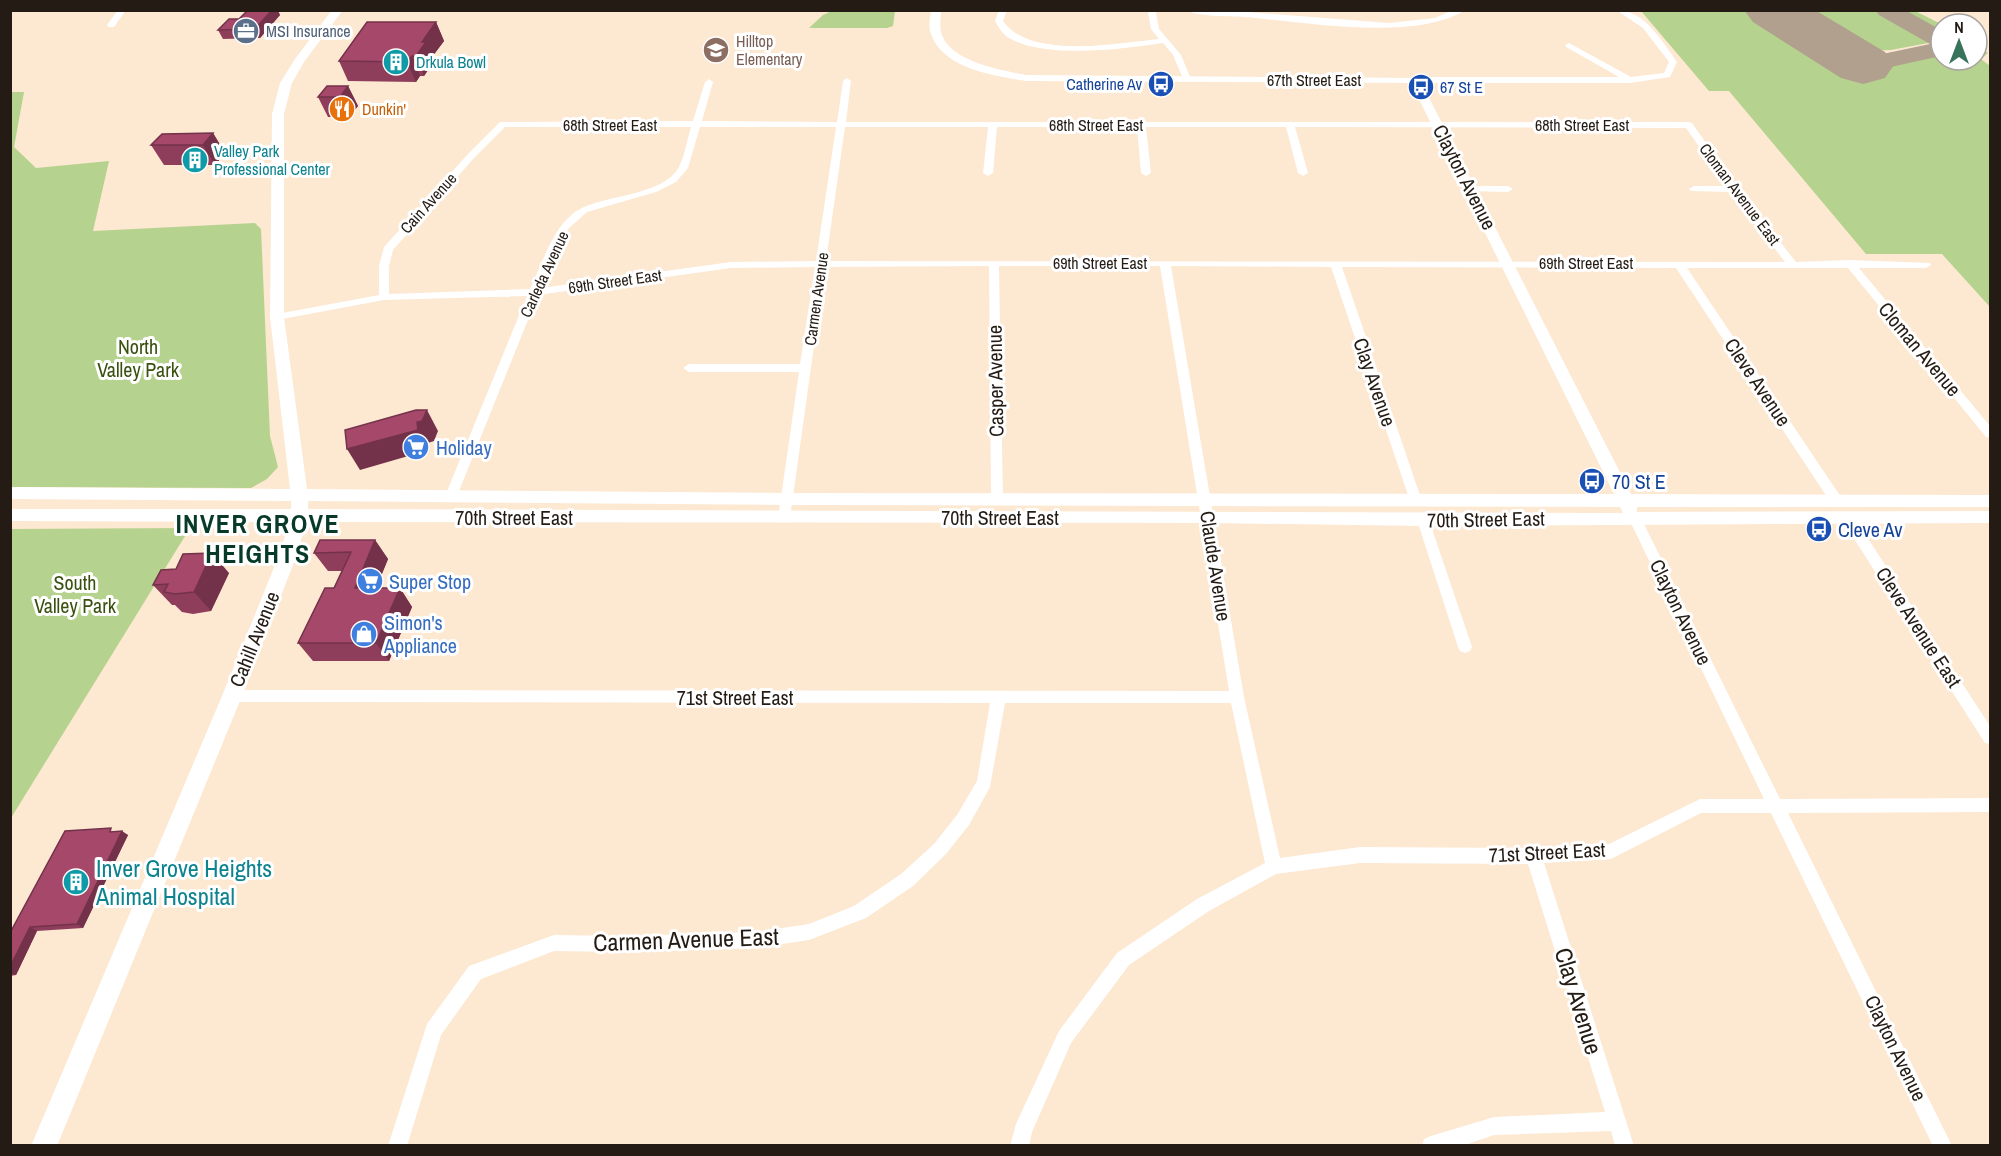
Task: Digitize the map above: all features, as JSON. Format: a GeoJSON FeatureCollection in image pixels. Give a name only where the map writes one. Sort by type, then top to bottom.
{"type":"FeatureCollection","features":[{"type":"Feature","properties":{"kind":"main road","name":"Cahill Avenue"},"geometry":{"type":"LineString","coordinates":[[44,1146],[232,696],[284,565],[300,517],[297,466],[277,316],[278,114],[286,83],[299,61],[338,10]]}},
{"type":"Feature","properties":{"kind":"main road","name":"67th Street East"},"geometry":{"type":"LineString","coordinates":[[936,10],[936,35],[946,48],[964,62],[992,73],[1026,78],[1415,80]]}},
{"type":"Feature","properties":{"kind":"main road","name":"Clayton Avenue"},"geometry":{"type":"LineString","coordinates":[[1415,80],[1472,189],[1635,519]]}},
{"type":"Feature","properties":{"kind":"main road","name":"70th Street East"},"geometry":{"type":"LineString","coordinates":[[10,493],[997,499],[1423,520],[1990,516]]}},
{"type":"Feature","properties":{"kind":"main road","name":"70th Street East"},"geometry":{"type":"LineString","coordinates":[[10,515],[784,518],[1207,509],[1416,501],[1626,499],[1990,501]]}},
{"type":"Feature","properties":{"kind":"street"},"geometry":{"type":"LineString","coordinates":[[111,25],[122,10]]}},
{"type":"Feature","properties":{"kind":"street"},"geometry":{"type":"LineString","coordinates":[[1003,10],[999,21],[1010,35],[1033,43],[1072,47],[1107,47],[1162,41]]}},
{"type":"Feature","properties":{"kind":"street"},"geometry":{"type":"LineString","coordinates":[[1155,10],[1152,12],[1152,21],[1162,41],[1173,49],[1187,79]]}},
{"type":"Feature","properties":{"kind":"street"},"geometry":{"type":"LineString","coordinates":[[1189,10],[1338,23],[1389,25],[1437,20],[1461,10]]}},
{"type":"Feature","properties":{"kind":"street","name":"67th Street East"},"geometry":{"type":"LineString","coordinates":[[1415,80],[1630,80],[1667,75],[1673,62],[1646,26],[1620,10]]}},
{"type":"Feature","properties":{"kind":"street"},"geometry":{"type":"LineString","coordinates":[[1569,45],[1630,80]]}},
{"type":"Feature","properties":{"kind":"street","name":"Carmen Avenue"},"geometry":{"type":"LineString","coordinates":[[784,518],[847,81]]}},
{"type":"Feature","properties":{"kind":"street","name":"Carleda Avenue"},"geometry":{"type":"LineString","coordinates":[[451,496],[534,292],[564,228],[584,210],[653,190],[673,180],[683,168],[698,125],[709,82]]}},
{"type":"Feature","properties":{"kind":"street","name":"68th Street East"},"geometry":{"type":"LineString","coordinates":[[503,124],[1689,125]]}},
{"type":"Feature","properties":{"kind":"street","name":"Cain Avenue"},"geometry":{"type":"LineString","coordinates":[[384,297],[384,266],[388,249],[471,156],[503,124]]}},
{"type":"Feature","properties":{"kind":"street"},"geometry":{"type":"LineString","coordinates":[[988,173],[993,125]]}},
{"type":"Feature","properties":{"kind":"street"},"geometry":{"type":"LineString","coordinates":[[1290,125],[1303,173]]}},
{"type":"Feature","properties":{"kind":"street","name":"Cloman Avenue East"},"geometry":{"type":"LineString","coordinates":[[1689,125],[1734,189],[1792,264]]}},
{"type":"Feature","properties":{"kind":"street"},"geometry":{"type":"LineString","coordinates":[[1142,126],[1146,173]]}},
{"type":"Feature","properties":{"kind":"street"},"geometry":{"type":"LineString","coordinates":[[1472,189],[1508,189]]}},
{"type":"Feature","properties":{"kind":"street"},"geometry":{"type":"LineString","coordinates":[[1694,189],[1734,189]]}},
{"type":"Feature","properties":{"kind":"street","name":"69th Street East"},"geometry":{"type":"LineString","coordinates":[[277,316],[384,297],[534,292],[731,265],[1507,262],[1926,264]]}},
{"type":"Feature","properties":{"kind":"street","name":"Casper Avenue"},"geometry":{"type":"LineString","coordinates":[[994,263],[997,499]]}},
{"type":"Feature","properties":{"kind":"street","name":"Claude Avenue"},"geometry":{"type":"LineString","coordinates":[[1165,263],[1237,697],[1274,867]]}},
{"type":"Feature","properties":{"kind":"street","name":"Clay Avenue"},"geometry":{"type":"LineString","coordinates":[[1335,263],[1416,501]]}},
{"type":"Feature","properties":{"kind":"street","name":"Cleve Avenue"},"geometry":{"type":"LineString","coordinates":[[1679,264],[1836,500]]}},
{"type":"Feature","properties":{"kind":"street","name":"Cloman Avenue"},"geometry":{"type":"LineString","coordinates":[[1849,264],[1990,434]]}},
{"type":"Feature","properties":{"kind":"street"},"geometry":{"type":"LineString","coordinates":[[689,369],[806,368]]}},
{"type":"Feature","properties":{"kind":"street","name":"Cleve Avenue East"},"geometry":{"type":"LineString","coordinates":[[1847,517],[1990,738]]}},
{"type":"Feature","properties":{"kind":"street","name":"Clayton Avenue"},"geometry":{"type":"LineString","coordinates":[[1635,519],[1779,807],[1943,1146]]}},
{"type":"Feature","properties":{"kind":"street"},"geometry":{"type":"LineString","coordinates":[[1423,520],[1465,647]]}},
{"type":"Feature","properties":{"kind":"street","name":"71st Street East"},"geometry":{"type":"LineString","coordinates":[[232,696],[1237,697]]}},
{"type":"Feature","properties":{"kind":"street","name":"Carmen Avenue East"},"geometry":{"type":"LineString","coordinates":[[397,1146],[433,1030],[475,972],[554,943],[627,944],[756,940],[808,932],[860,912],[907,880],[940,849],[963,820],[985,782],[998,698]]}},
{"type":"Feature","properties":{"kind":"street","name":"71st Street East"},"geometry":{"type":"LineString","coordinates":[[1274,867],[1360,855],[1534,856],[1611,851],[1700,806],[1990,805]]}},
{"type":"Feature","properties":{"kind":"street","name":"Clay Avenue"},"geometry":{"type":"LineString","coordinates":[[1534,856],[1625,1146]]}},
{"type":"Feature","properties":{"kind":"street"},"geometry":{"type":"LineString","coordinates":[[1018,1146],[1065,1037],[1123,959],[1203,905],[1274,867]]}},
{"type":"Feature","properties":{"kind":"street"},"geometry":{"type":"LineString","coordinates":[[1431,1146],[1494,1126],[1616,1121]]}},
{"type":"Feature","properties":{"kind":"green space"},"geometry":{"type":"Polygon","coordinates":[[[834,10],[895,11],[893,26],[887,28],[809,28],[823,15],[834,10]]]}},
{"type":"Feature","properties":{"kind":"green space"},"geometry":{"type":"Polygon","coordinates":[[[1641,11],[1753,11],[1854,73],[1929,57],[1929,72],[1989,72],[1989,65],[1990,307],[1942,254],[1866,254],[1729,91],[1709,91],[1641,11]]]}},
{"type":"Feature","properties":{"kind":"green space"},"geometry":{"type":"Polygon","coordinates":[[[1795,11],[1877,11],[1929,39],[1929,43],[1891,50],[1863,51],[1795,11]]]}},
{"type":"Feature","properties":{"kind":"green space"},"geometry":{"type":"Polygon","coordinates":[[[1897,11],[1915,11],[1929,18],[1929,28],[1897,11]]]}},
{"type":"Feature","properties":{"kind":"green space","name":"North Valley Park"},"geometry":{"type":"Polygon","coordinates":[[[10,92],[24,92],[14,147],[36,168],[109,161],[93,231],[255,223],[261,229],[270,436],[278,467],[267,479],[251,488],[11,487],[10,92]]]}},
{"type":"Feature","properties":{"kind":"green space","name":"South Valley Park"},"geometry":{"type":"Polygon","coordinates":[[[190,528],[11,818],[10,529],[190,528]]]}},
{"type":"Feature","properties":{"kind":"building"},"geometry":{"type":"Polygon","coordinates":[[[248,10],[272,10],[255,29],[218,30],[229,19],[239,19],[248,10]]]}},
{"type":"Feature","properties":{"kind":"building"},"geometry":{"type":"Polygon","coordinates":[[[367,22],[436,22],[422,42],[426,42],[416,56],[412,56],[407,62],[339,61],[367,22]]]}},
{"type":"Feature","properties":{"kind":"building"},"geometry":{"type":"Polygon","coordinates":[[[327,86],[348,86],[340,97],[318,97],[327,86]]]}},
{"type":"Feature","properties":{"kind":"building"},"geometry":{"type":"Polygon","coordinates":[[[213,133],[203,145],[151,145],[162,134],[213,133]]]}},
{"type":"Feature","properties":{"kind":"building"},"geometry":{"type":"Polygon","coordinates":[[[416,410],[427,410],[422,421],[417,422],[418,430],[347,449],[345,430],[416,410]]]}},
{"type":"Feature","properties":{"kind":"building"},"geometry":{"type":"Polygon","coordinates":[[[320,540],[375,540],[355,588],[400,588],[376,643],[298,643],[325,588],[334,588],[351,552],[314,553],[320,540]]]}},
{"type":"Feature","properties":{"kind":"building"},"geometry":{"type":"Polygon","coordinates":[[[212,553],[194,592],[175,594],[164,592],[168,584],[153,585],[161,570],[176,569],[183,554],[212,553]]]}},
{"type":"Feature","properties":{"kind":"building","name":"Inver Grove Heights Animal Hospital"},"geometry":{"type":"Polygon","coordinates":[[[111,828],[110,832],[122,831],[77,924],[30,927],[10,967],[10,933],[65,831],[111,828]]]}},
{"type":"Feature","properties":{"kind":"taxiway"},"geometry":{"type":"LineString","coordinates":[[1887,10],[1929,33]]}},
{"type":"Feature","properties":{"kind":"taxiway"},"geometry":{"type":"LineString","coordinates":[[1863,65],[1929,51]]}},
{"type":"Feature","properties":{"kind":"runway"},"geometry":{"type":"LineString","coordinates":[[1773,10],[1863,65]]}},
{"type":"Feature","properties":{"kind":"place","name":"MSI Insurance"},"geometry":{"type":"Point","coordinates":[246,31]}},
{"type":"Feature","properties":{"kind":"place","name":"Hilltop Elementary"},"geometry":{"type":"Point","coordinates":[716,50]}},
{"type":"Feature","properties":{"kind":"place","name":"Drkula Bowl"},"geometry":{"type":"Point","coordinates":[396,62]}},
{"type":"Feature","properties":{"kind":"place","name":"Catherine Av"},"geometry":{"type":"Point","coordinates":[1161,84]}},
{"type":"Feature","properties":{"kind":"place","name":"67 St E"},"geometry":{"type":"Point","coordinates":[1421,87]}},
{"type":"Feature","properties":{"kind":"place","name":"Dunkin'"},"geometry":{"type":"Point","coordinates":[342,109]}},
{"type":"Feature","properties":{"kind":"place","name":"Valley Park Professional Center"},"geometry":{"type":"Point","coordinates":[195,160]}},
{"type":"Feature","properties":{"kind":"place","name":"Holiday"},"geometry":{"type":"Point","coordinates":[416,447]}},
{"type":"Feature","properties":{"kind":"place","name":"70 St E"},"geometry":{"type":"Point","coordinates":[1592,481]}},
{"type":"Feature","properties":{"kind":"place","name":"Cleve Av"},"geometry":{"type":"Point","coordinates":[1819,529]}},
{"type":"Feature","properties":{"kind":"place","name":"Super Stop"},"geometry":{"type":"Point","coordinates":[370,581]}},
{"type":"Feature","properties":{"kind":"place","name":"Simon's Appliance"},"geometry":{"type":"Point","coordinates":[364,634]}},
{"type":"Feature","properties":{"kind":"place","name":"Inver Grove Heights Animal Hospital"},"geometry":{"type":"Point","coordinates":[76,882]}},
{"type":"Feature","properties":{"kind":"district","name":"INVER GROVE HEIGHTS"},"geometry":{"type":"Point","coordinates":[258,538]}}]}
